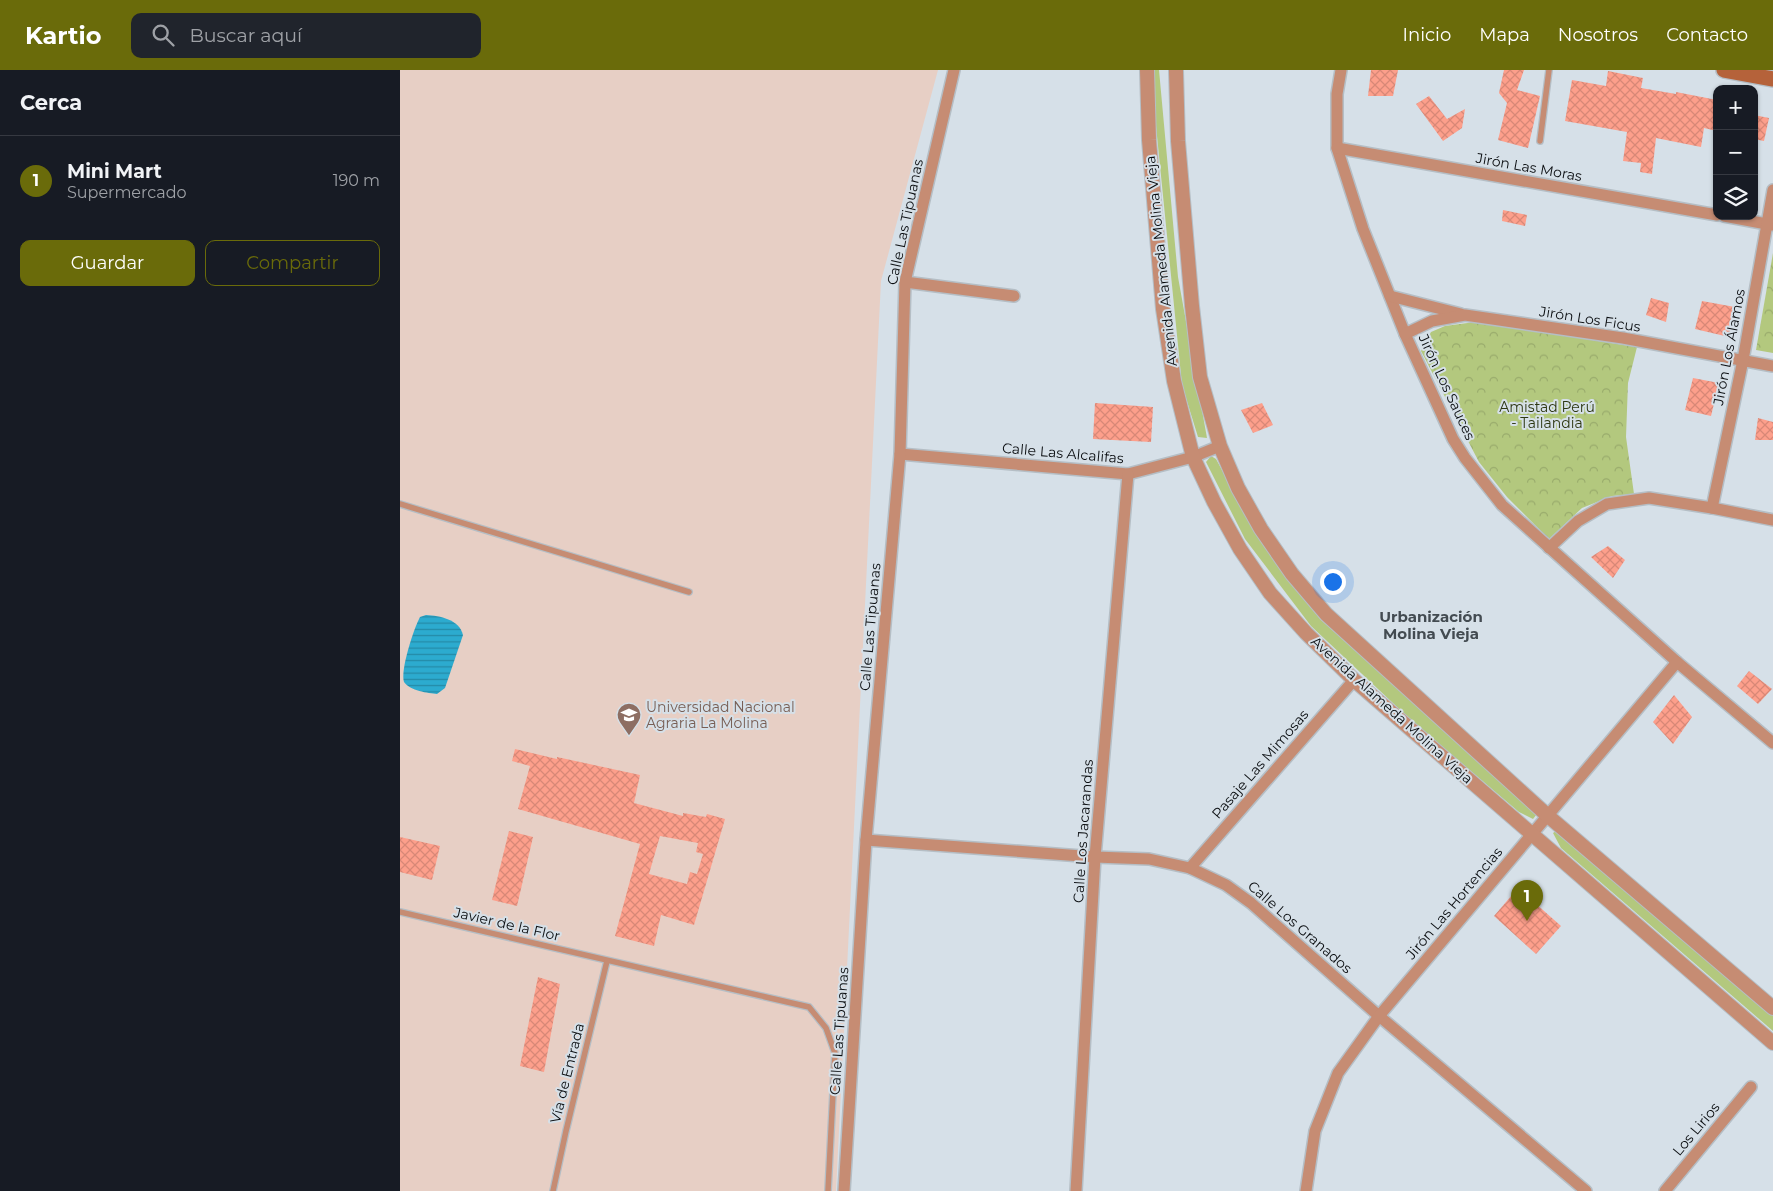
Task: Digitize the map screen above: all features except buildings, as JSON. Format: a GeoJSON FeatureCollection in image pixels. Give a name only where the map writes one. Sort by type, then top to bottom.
{"type":"FeatureCollection","features":[{"type":"Feature","properties":{"kind":"main road"},"geometry":{"type":"LineString","coordinates":[[1724,70],[1750,72],[1773,79]]}},
{"type":"Feature","properties":{"kind":"street","name":"Calle Las Tipuanas"},"geometry":{"type":"LineString","coordinates":[[844,1191],[866,840],[900,454],[905,282],[954,70]]}},
{"type":"Feature","properties":{"kind":"street","name":"Avenida Alameda Molina Vieja"},"geometry":{"type":"LineString","coordinates":[[1147,70],[1149,140],[1163,309],[1174,382],[1193,456],[1214,502],[1240,550],[1270,593],[1306,633],[1354,680],[1773,1044]]}},
{"type":"Feature","properties":{"kind":"street","name":"Avenida Alameda Molina Vieja"},"geometry":{"type":"LineString","coordinates":[[1176,70],[1178,141],[1200,376],[1220,446],[1238,488],[1262,529],[1292,574],[1326,614],[1548,816],[1773,1008]]}},
{"type":"Feature","properties":{"kind":"street","name":"Jirón Los Sauces"},"geometry":{"type":"LineString","coordinates":[[1341,70],[1336,94],[1337,148],[1363,229],[1405,334],[1453,438],[1465,458],[1502,505],[1677,662],[1772,739]]}},
{"type":"Feature","properties":{"kind":"street","name":"Jirón Las Moras"},"geometry":{"type":"LineString","coordinates":[[1337,148],[1713,214]]}},
{"type":"Feature","properties":{"kind":"street","name":"Jirón Los Álamos"},"geometry":{"type":"LineString","coordinates":[[1712,508],[1770,224],[1773,190]]}},
{"type":"Feature","properties":{"kind":"street"},"geometry":{"type":"LineString","coordinates":[[1747,220],[1770,224]]}},
{"type":"Feature","properties":{"kind":"street"},"geometry":{"type":"LineString","coordinates":[[905,282],[1014,296]]}},
{"type":"Feature","properties":{"kind":"street"},"geometry":{"type":"LineString","coordinates":[[1390,296],[1465,315]]}},
{"type":"Feature","properties":{"kind":"street","name":"Jirón Los Ficus"},"geometry":{"type":"LineString","coordinates":[[1405,334],[1432,321],[1465,315],[1623,338],[1773,366]]}},
{"type":"Feature","properties":{"kind":"street","name":"Calle Las Alcalifas"},"geometry":{"type":"LineString","coordinates":[[900,454],[1128,474],[1193,456],[1220,446]]}},
{"type":"Feature","properties":{"kind":"street","name":"Calle Los Jacarandas"},"geometry":{"type":"LineString","coordinates":[[1076,1191],[1095,857],[1128,474]]}},
{"type":"Feature","properties":{"kind":"street"},"geometry":{"type":"LineString","coordinates":[[1549,548],[1578,521],[1607,504],[1649,498],[1773,520]]}},
{"type":"Feature","properties":{"kind":"street","name":"Jirón Las Hortencias"},"geometry":{"type":"LineString","coordinates":[[1306,1191],[1315,1131],[1338,1073],[1379,1016],[1677,662]]}},
{"type":"Feature","properties":{"kind":"street","name":"Pasaje Las Mimosas"},"geometry":{"type":"LineString","coordinates":[[1190,868],[1354,680]]}},
{"type":"Feature","properties":{"kind":"street","name":"Calle Los Granados"},"geometry":{"type":"LineString","coordinates":[[866,840],[1095,857],[1149,859],[1190,868],[1226,885],[1252,903],[1379,1016],[1586,1191]]}},
{"type":"Feature","properties":{"kind":"street","name":"Los Lirios"},"geometry":{"type":"LineString","coordinates":[[1665,1191],[1751,1087]]}},
{"type":"Feature","properties":{"kind":"lane"},"geometry":{"type":"LineString","coordinates":[[1540,141],[1549,70]]}},
{"type":"Feature","properties":{"kind":"lane"},"geometry":{"type":"LineString","coordinates":[[400,504],[689,592]]}},
{"type":"Feature","properties":{"kind":"lane","name":"Javier de la Flor"},"geometry":{"type":"LineString","coordinates":[[400,912],[808,1007],[826,1028],[835,1053],[828,1191]]}},
{"type":"Feature","properties":{"kind":"lane","name":"Vía de Entrada"},"geometry":{"type":"LineString","coordinates":[[553,1191],[607,961]]}},
{"type":"Feature","properties":{"kind":"shaded area","name":"Universidad Nacional Agraria La Molina"},"geometry":{"type":"Polygon","coordinates":[[[400,70],[938,70],[881,281],[836,1191],[400,1191],[400,70]]]}},
{"type":"Feature","properties":{"kind":"green space"},"geometry":{"type":"Polygon","coordinates":[[[1152,70],[1159,70],[1178,277],[1207,438],[1198,437],[1182,385],[1152,86],[1152,70]]]}},
{"type":"Feature","properties":{"kind":"green space"},"geometry":{"type":"Polygon","coordinates":[[[1773,253],[1773,353],[1756,350],[1773,253]]]}},
{"type":"Feature","properties":{"kind":"green space","name":"Amistad Perú - Tailandia"},"geometry":{"type":"Polygon","coordinates":[[[1475,322],[1637,347],[1628,383],[1626,437],[1634,494],[1612,496],[1582,508],[1549,539],[1507,497],[1479,462],[1421,351],[1431,332],[1445,326],[1475,322]]]}},
{"type":"Feature","properties":{"kind":"green space"},"geometry":{"type":"Polygon","coordinates":[[[1211,456],[1216,459],[1258,537],[1321,620],[1529,804],[1537,814],[1533,819],[1519,812],[1412,721],[1311,626],[1245,539],[1206,462],[1211,456]]]}},
{"type":"Feature","properties":{"kind":"green space"},"geometry":{"type":"Polygon","coordinates":[[[1556,831],[1773,1015],[1773,1031],[1561,848],[1553,833],[1556,831]]]}},
{"type":"Feature","properties":{"kind":"water"},"geometry":{"type":"Polygon","coordinates":[[[426,615],[448,619],[458,625],[463,635],[445,688],[437,694],[410,688],[404,682],[403,676],[414,630],[420,617],[426,615]]]}},
{"type":"Feature","properties":{"kind":"place","name":"Universidad Nacional Agraria La Molina"},"geometry":{"type":"Point","coordinates":[629,736]}},
{"type":"Feature","properties":{"kind":"place","name":"Mini Mart"},"geometry":{"type":"Point","coordinates":[1527,921]}},
{"type":"Feature","properties":{"kind":"district","name":"Urbanización Molina Vieja"},"geometry":{"type":"Point","coordinates":[1431,624]}}]}
